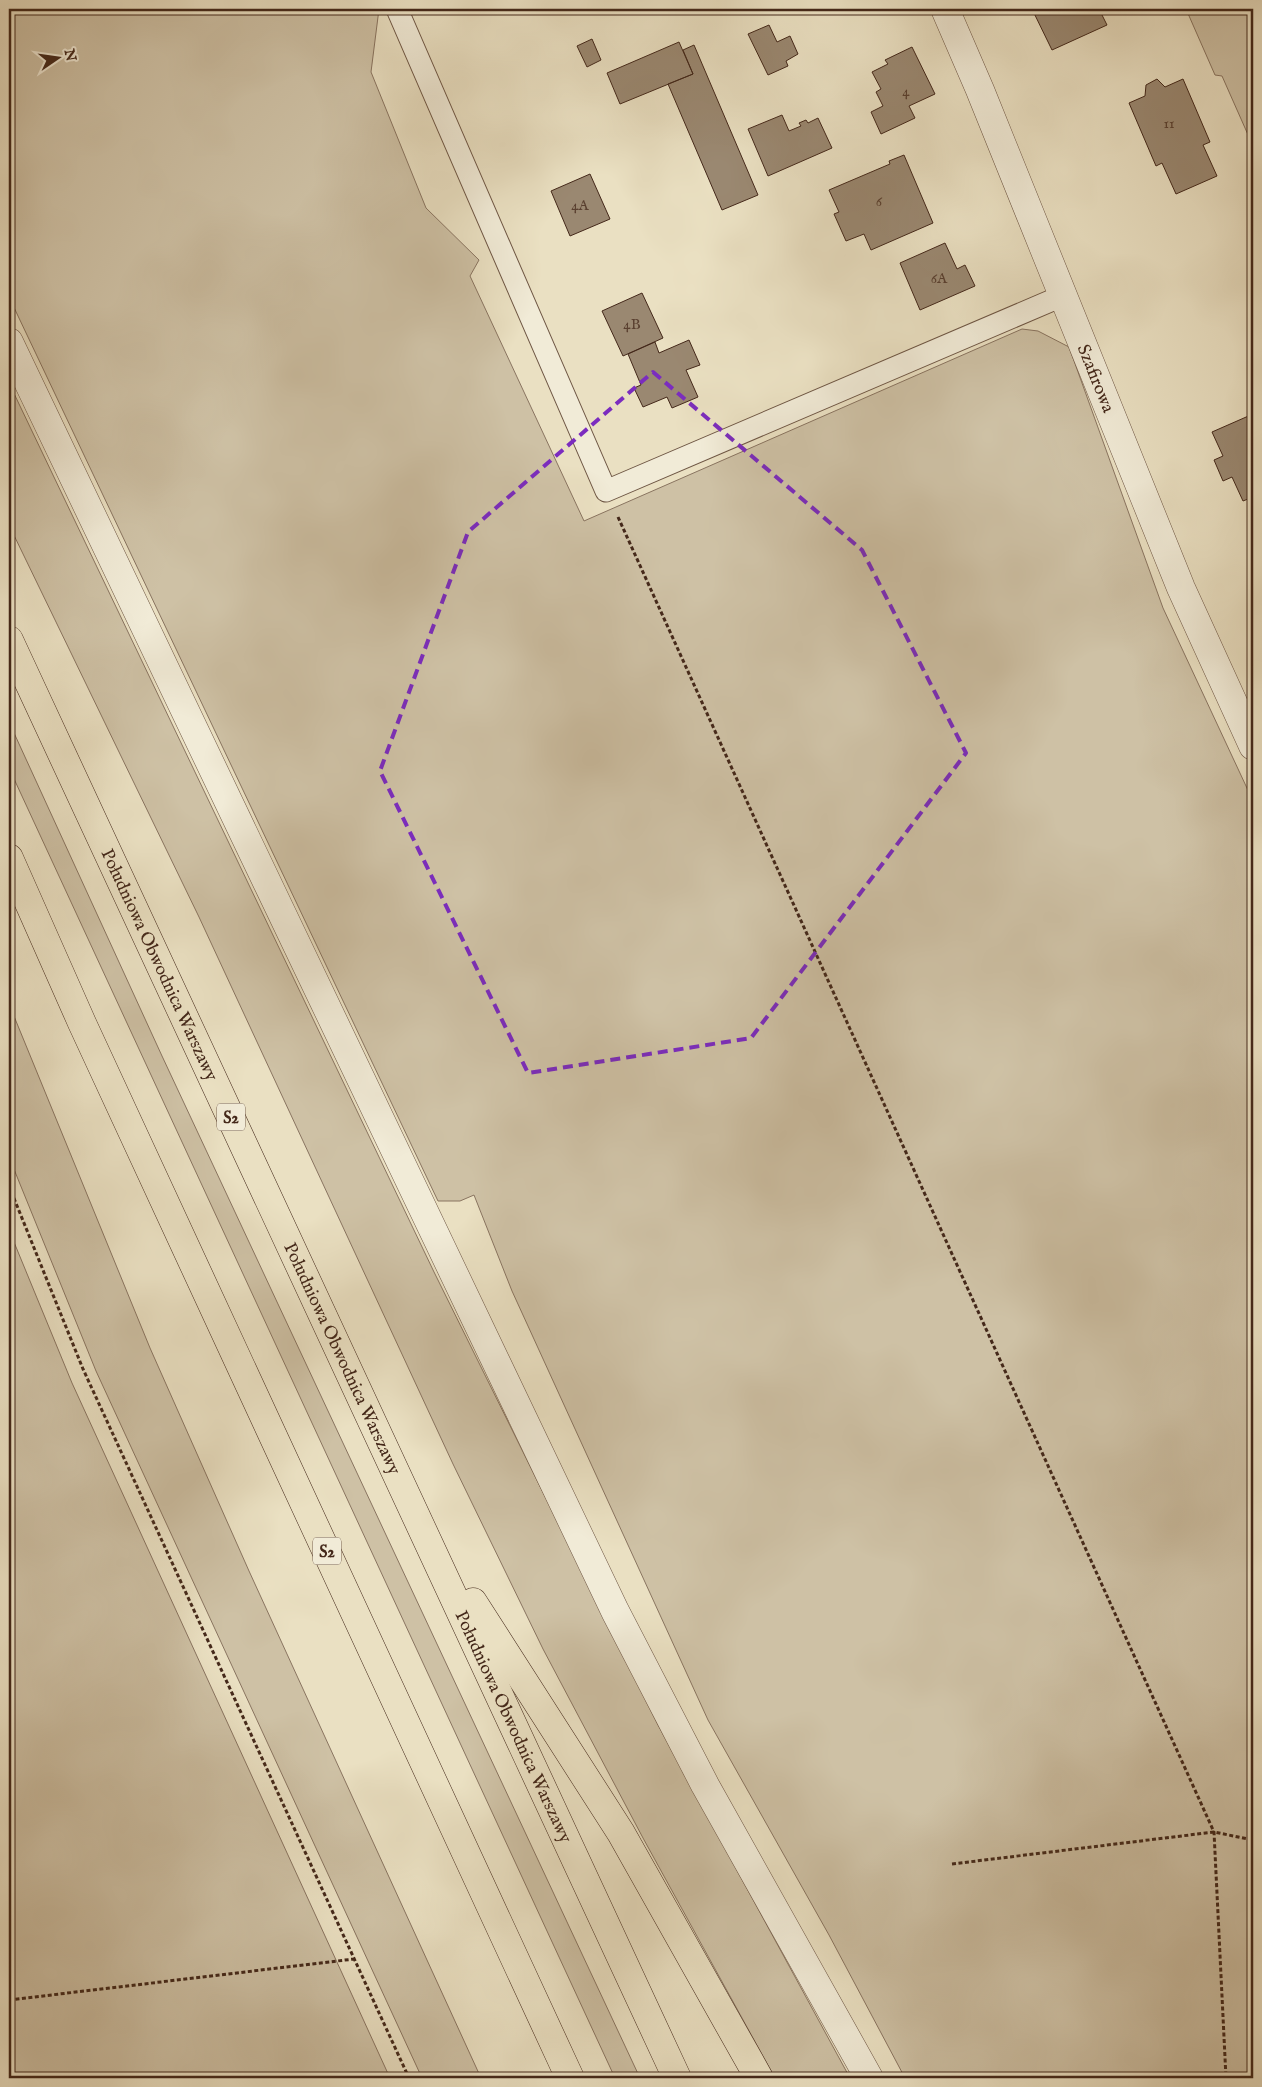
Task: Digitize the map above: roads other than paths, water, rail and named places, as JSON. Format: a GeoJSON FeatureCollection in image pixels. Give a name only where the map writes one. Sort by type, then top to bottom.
{"type":"FeatureCollection","features":[{"type":"Feature","properties":{"kind":"highway","name":"Południowa Obwodnica Warszawy"},"geometry":{"type":"LineString","coordinates":[[9,640],[677,2078]]}},
{"type":"Feature","properties":{"kind":"highway","name":"S2"},"geometry":{"type":"LineString","coordinates":[[9,858],[82,1023],[570,2078]]}},
{"type":"Feature","properties":{"kind":"highway"},"geometry":{"type":"LineString","coordinates":[[416,1515],[621,1833],[759,2078]]}},
{"type":"Feature","properties":{"kind":"street","name":"Szafirowa"},"geometry":{"type":"LineString","coordinates":[[944,9],[980,90],[1181,588],[1253,746]]}},
{"type":"Feature","properties":{"kind":"street"},"geometry":{"type":"LineString","coordinates":[[9,342],[615,1611],[705,1785],[868,2078]]}},
{"type":"Feature","properties":{"kind":"lane"},"geometry":{"type":"LineString","coordinates":[[397,9],[606,491],[1062,296]]}}]}
